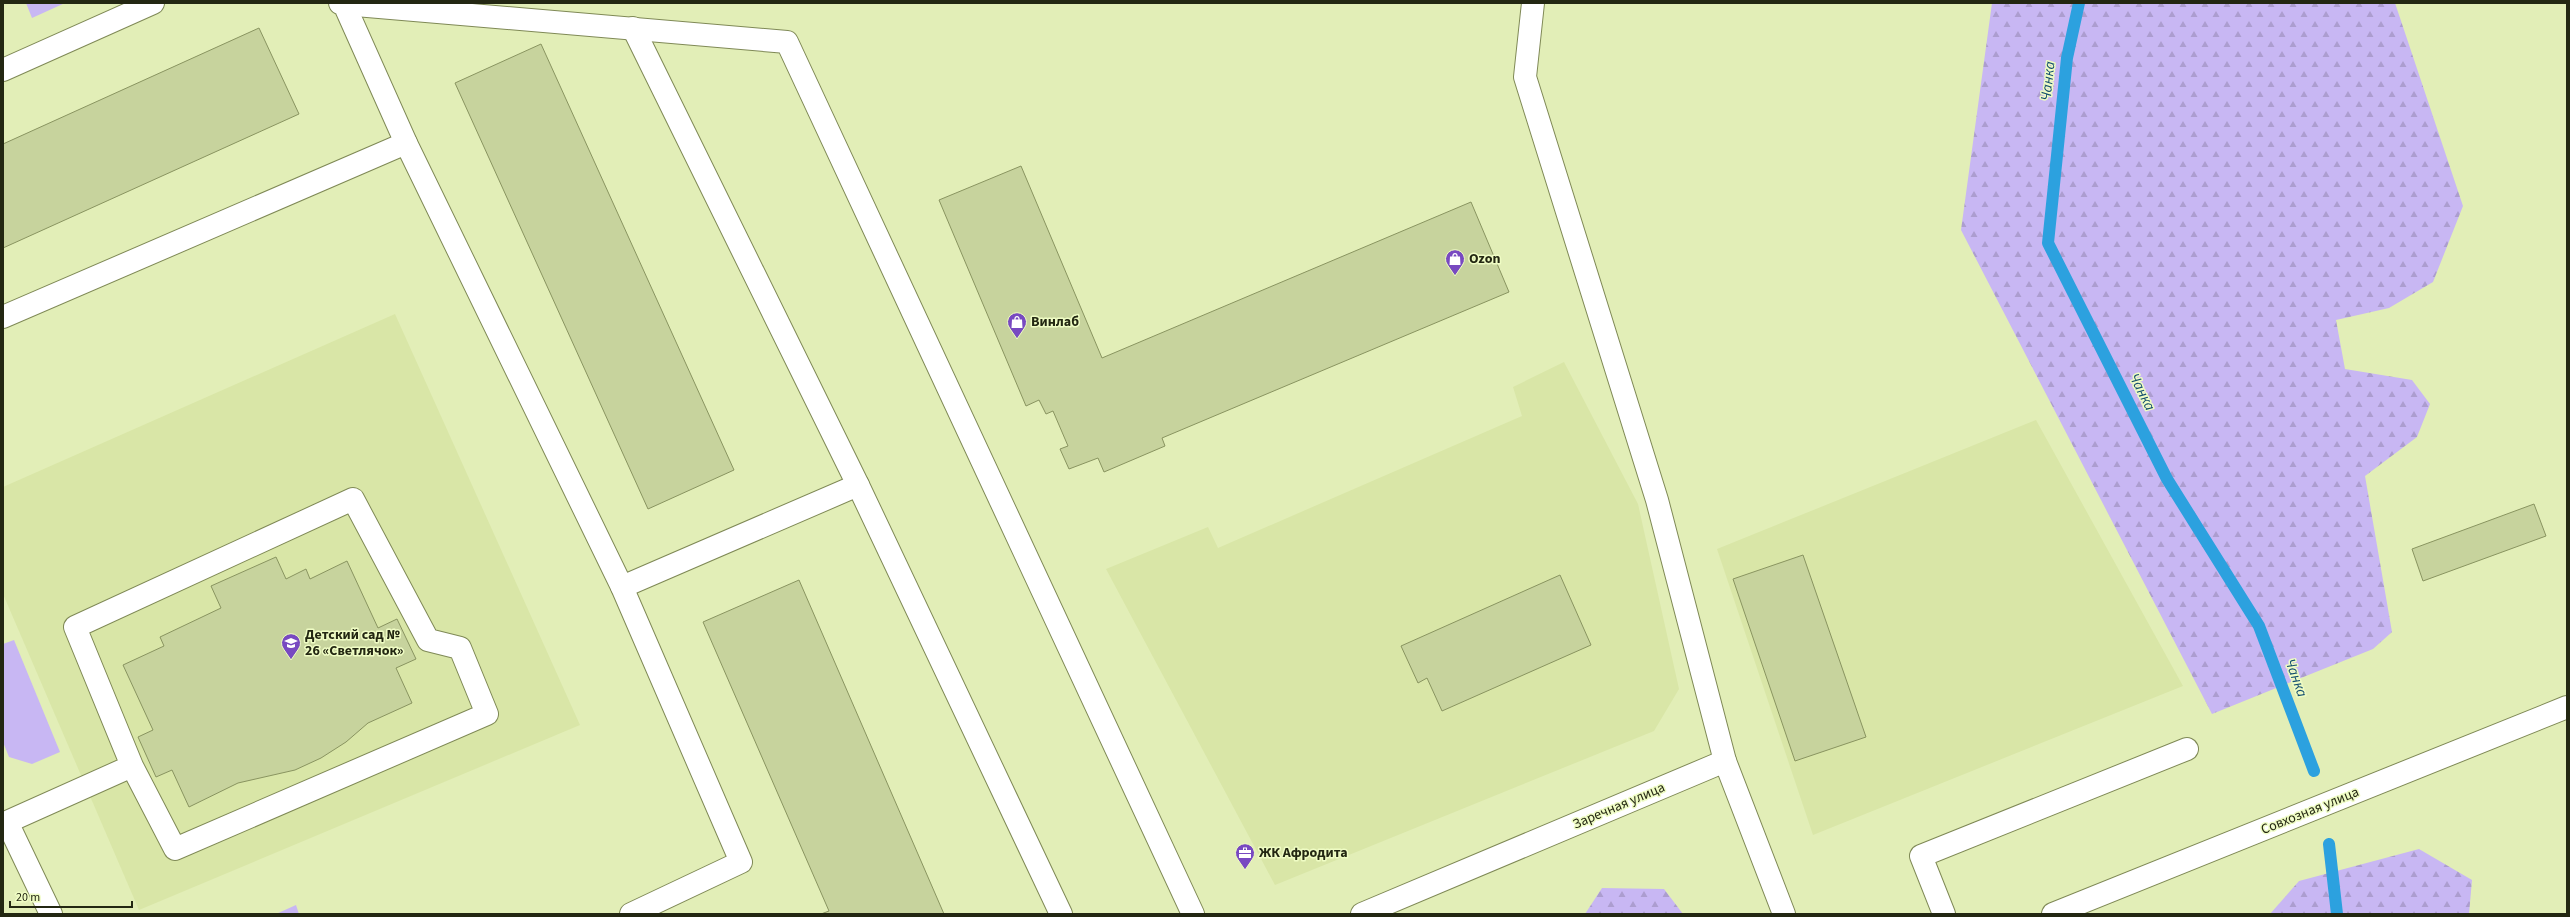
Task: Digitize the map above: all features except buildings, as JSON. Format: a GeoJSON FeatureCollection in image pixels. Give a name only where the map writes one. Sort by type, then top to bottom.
{"type":"FeatureCollection","features":[{"type":"Feature","properties":{"kind":"street"},"geometry":{"type":"LineString","coordinates":[[3,70],[153,3]]}},
{"type":"Feature","properties":{"kind":"street"},"geometry":{"type":"LineString","coordinates":[[631,914],[741,862],[622,587],[406,143],[342,3],[787,42],[1193,914]]}},
{"type":"Feature","properties":{"kind":"street"},"geometry":{"type":"LineString","coordinates":[[1533,3],[1525,77],[1657,500],[1725,761],[1784,914]]}},
{"type":"Feature","properties":{"kind":"street"},"geometry":{"type":"LineString","coordinates":[[633,28],[858,485],[1061,914]]}},
{"type":"Feature","properties":{"kind":"street"},"geometry":{"type":"LineString","coordinates":[[3,317],[406,143]]}},
{"type":"Feature","properties":{"kind":"street"},"geometry":{"type":"LineString","coordinates":[[622,587],[858,485]]}},
{"type":"Feature","properties":{"kind":"street"},"geometry":{"type":"LineString","coordinates":[[353,499],[428,640],[460,648],[487,714],[175,849],[132,766],[75,627],[353,499]]}},
{"type":"Feature","properties":{"kind":"street","name":"Совхозная улица"},"geometry":{"type":"LineString","coordinates":[[2054,914],[2567,707]]}},
{"type":"Feature","properties":{"kind":"street"},"geometry":{"type":"LineString","coordinates":[[1944,914],[1921,856],[2187,749]]}},
{"type":"Feature","properties":{"kind":"street","name":"Заречная улица"},"geometry":{"type":"LineString","coordinates":[[1362,914],[1725,761]]}},
{"type":"Feature","properties":{"kind":"street"},"geometry":{"type":"LineString","coordinates":[[51,914],[4,819],[132,766]]}},
{"type":"Feature","properties":{"kind":"shaded area","name":"Детский сад № 26 «Светлячок»"},"geometry":{"type":"Polygon","coordinates":[[[395,314],[580,725],[139,910],[3,594],[3,487],[395,314]]]}},
{"type":"Feature","properties":{"kind":"shaded area"},"geometry":{"type":"Polygon","coordinates":[[[1564,362],[1638,504],[1679,689],[1654,731],[1275,885],[1106,569],[1208,527],[1218,548],[1522,416],[1513,387],[1564,362]]]}},
{"type":"Feature","properties":{"kind":"shaded area"},"geometry":{"type":"Polygon","coordinates":[[[2036,420],[2183,686],[1813,835],[1717,549],[2036,420]]]}},
{"type":"Feature","properties":{"kind":"green space"},"geometry":{"type":"Polygon","coordinates":[[[26,3],[65,3],[32,18],[26,3]]]}},
{"type":"Feature","properties":{"kind":"green space"},"geometry":{"type":"Polygon","coordinates":[[[1992,3],[2395,3],[2463,206],[2433,282],[2389,308],[2336,320],[2345,369],[2412,380],[2430,404],[2417,437],[2365,476],[2392,632],[2373,649],[2212,714],[1961,230],[1992,3]]]}},
{"type":"Feature","properties":{"kind":"green space"},"geometry":{"type":"Polygon","coordinates":[[[14,640],[60,752],[32,764],[9,757],[3,742],[3,644],[14,640]]]}},
{"type":"Feature","properties":{"kind":"green space"},"geometry":{"type":"Polygon","coordinates":[[[2419,849],[2472,880],[2469,914],[2270,914],[2299,881],[2419,849]]]}},
{"type":"Feature","properties":{"kind":"green space"},"geometry":{"type":"Polygon","coordinates":[[[1602,888],[1664,889],[1683,914],[1585,914],[1602,888]]]}},
{"type":"Feature","properties":{"kind":"green space"},"geometry":{"type":"Polygon","coordinates":[[[296,905],[299,914],[276,914],[296,905]]]}},
{"type":"Feature","properties":{"kind":"waterway","name":"Чанка"},"geometry":{"type":"LineString","coordinates":[[2079,3],[2067,58],[2048,243],[2167,479],[2259,626],[2314,771]]}},
{"type":"Feature","properties":{"kind":"waterway","name":"Чанка"},"geometry":{"type":"LineString","coordinates":[[2329,844],[2337,914]]}},
{"type":"Feature","properties":{"kind":"place","name":"Ozon"},"geometry":{"type":"Point","coordinates":[1455,276]}},
{"type":"Feature","properties":{"kind":"place","name":"Винлаб"},"geometry":{"type":"Point","coordinates":[1017,339]}},
{"type":"Feature","properties":{"kind":"place","name":"Детский сад № 26 «Светлячок»"},"geometry":{"type":"Point","coordinates":[291,660]}},
{"type":"Feature","properties":{"kind":"place","name":"ЖК Афродита"},"geometry":{"type":"Point","coordinates":[1245,870]}}]}
